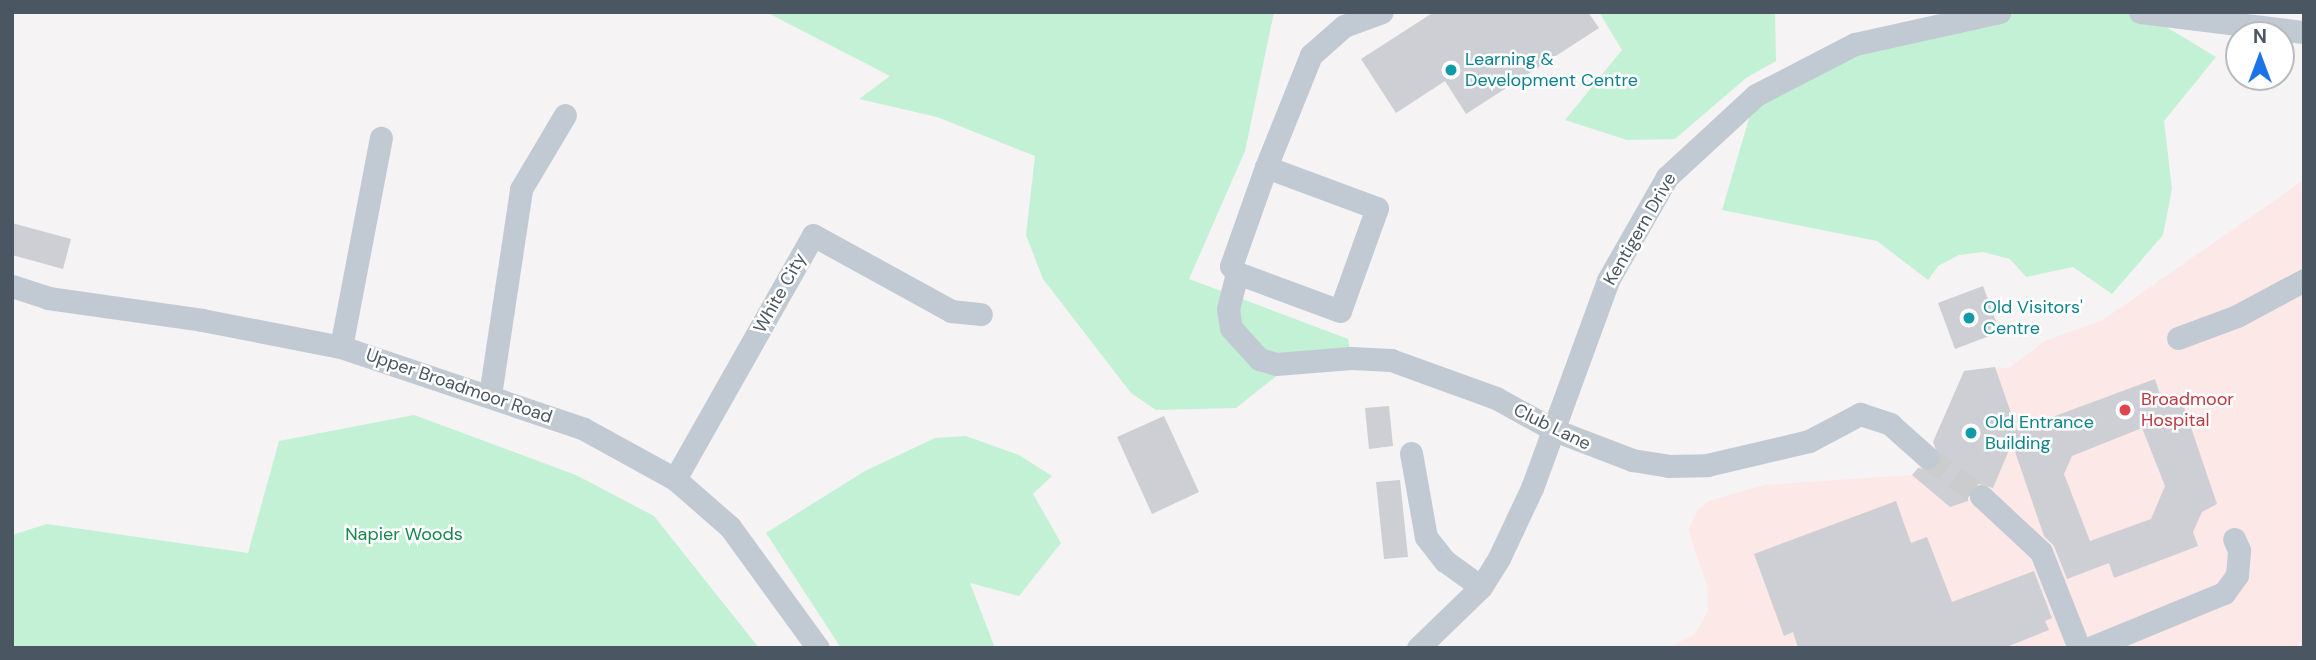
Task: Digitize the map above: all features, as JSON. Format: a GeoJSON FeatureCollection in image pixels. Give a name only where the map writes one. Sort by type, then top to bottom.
{"type":"FeatureCollection","features":[{"type":"Feature","properties":{"kind":"street","name":"Club Lane"},"geometry":{"type":"LineString","coordinates":[[1382,12],[1344,26],[1311,55],[1231,256],[1231,266],[1237,273],[1228,309],[1231,328],[1259,359],[1276,364],[1351,358],[1391,360],[1496,398],[1554,430],[1632,460],[1681,466],[1782,449],[1860,414],[1890,424],[1927,457]]}},
{"type":"Feature","properties":{"kind":"street","name":"Kentigern Drive"},"geometry":{"type":"LineString","coordinates":[[1418,648],[1481,587],[1532,488],[1608,280],[1667,177],[1756,95],[1855,44],[1999,12]]}},
{"type":"Feature","properties":{"kind":"street"},"geometry":{"type":"LineString","coordinates":[[2140,12],[2304,32]]}},
{"type":"Feature","properties":{"kind":"street"},"geometry":{"type":"LineString","coordinates":[[490,395],[521,189],[565,115]]}},
{"type":"Feature","properties":{"kind":"street"},"geometry":{"type":"LineString","coordinates":[[341,347],[381,138]]}},
{"type":"Feature","properties":{"kind":"street"},"geometry":{"type":"LineString","coordinates":[[1237,273],[1340,311],[1377,208],[1266,167]]}},
{"type":"Feature","properties":{"kind":"street","name":"White City"},"geometry":{"type":"LineString","coordinates":[[675,479],[813,234],[951,311],[981,314]]}},
{"type":"Feature","properties":{"kind":"street"},"geometry":{"type":"LineString","coordinates":[[2178,338],[2237,316],[2304,280]]}},
{"type":"Feature","properties":{"kind":"street","name":"Upper Broadmoor Road"},"geometry":{"type":"LineString","coordinates":[[12,286],[48,298],[202,320],[341,347],[490,395],[584,429],[675,479],[730,527],[818,648]]}},
{"type":"Feature","properties":{"kind":"street"},"geometry":{"type":"LineString","coordinates":[[1411,453],[1426,537],[1446,561],[1481,587]]}},
{"type":"Feature","properties":{"kind":"street"},"geometry":{"type":"LineString","coordinates":[[1981,496],[2041,552],[2079,648]]}},
{"type":"Feature","properties":{"kind":"street"},"geometry":{"type":"LineString","coordinates":[[2091,648],[2224,593],[2237,575],[2239,550],[2234,539]]}},
{"type":"Feature","properties":{"kind":"shaded area","name":"Broadmoor Hospital"},"geometry":{"type":"Polygon","coordinates":[[[2304,180],[2304,648],[1667,648],[1695,634],[1708,611],[1707,586],[1688,530],[1698,510],[1709,501],[1765,485],[1912,475],[1934,449],[1933,442],[1961,379],[1975,370],[2009,368],[2045,341],[2103,320],[2304,180]]]}},
{"type":"Feature","properties":{"kind":"green space"},"geometry":{"type":"Polygon","coordinates":[[[766,12],[1274,12],[1245,151],[1189,279],[1348,339],[1351,358],[1293,363],[1236,408],[1156,410],[1131,393],[1043,279],[1026,235],[1035,156],[937,117],[859,99],[890,76],[766,12]]]}},
{"type":"Feature","properties":{"kind":"green space"},"geometry":{"type":"Polygon","coordinates":[[[1599,12],[1775,12],[1776,61],[1746,78],[1675,139],[1627,140],[1565,120],[1622,50],[1599,12]]]}},
{"type":"Feature","properties":{"kind":"green space"},"geometry":{"type":"Polygon","coordinates":[[[1999,12],[2143,13],[2216,57],[2164,121],[2172,189],[2163,235],[2112,294],[2073,267],[2026,277],[2010,259],[1983,252],[1959,255],[1938,266],[1928,280],[1877,241],[1722,210],[1756,95],[1855,44],[1999,12]]]}},
{"type":"Feature","properties":{"kind":"green space","name":"Napier Woods"},"geometry":{"type":"Polygon","coordinates":[[[414,415],[576,475],[654,516],[759,648],[12,648],[12,535],[47,524],[248,553],[279,441],[414,415]]]}},
{"type":"Feature","properties":{"kind":"green space"},"geometry":{"type":"Polygon","coordinates":[[[966,436],[1019,455],[1052,476],[1033,494],[1061,543],[1019,596],[970,583],[995,648],[841,648],[766,533],[865,471],[935,438],[966,436]]]}},
{"type":"Feature","properties":{"kind":"building","name":"Learning & Development Centre"},"geometry":{"type":"Polygon","coordinates":[[[1434,12],[1588,12],[1599,28],[1466,114],[1445,81],[1396,113],[1361,59],[1434,12]]]}},
{"type":"Feature","properties":{"kind":"building"},"geometry":{"type":"Polygon","coordinates":[[[12,223],[71,239],[63,269],[12,255],[12,223]]]}},
{"type":"Feature","properties":{"kind":"building","name":"Old Visitors' Centre"},"geometry":{"type":"Polygon","coordinates":[[[1983,286],[2000,332],[1955,349],[1938,303],[1983,286]]]}},
{"type":"Feature","properties":{"kind":"building"},"geometry":{"type":"Polygon","coordinates":[[[1995,367],[2017,430],[2155,379],[2162,401],[2180,395],[2217,504],[2202,512],[2193,532],[2198,546],[2114,578],[2109,563],[2067,579],[2054,546],[2044,536],[2012,443],[1993,488],[1976,483],[1968,492],[1968,501],[1950,507],[1912,475],[1918,468],[1932,470],[1940,460],[1933,442],[1964,371],[1995,367]],[[2142,428],[2072,456],[2064,474],[2090,541],[2151,519],[2165,486],[2142,428]]]}},
{"type":"Feature","properties":{"kind":"building"},"geometry":{"type":"Polygon","coordinates":[[[1389,406],[1393,446],[1369,449],[1365,408],[1389,406]]]}},
{"type":"Feature","properties":{"kind":"building"},"geometry":{"type":"Polygon","coordinates":[[[1164,416],[1199,492],[1152,514],[1117,437],[1164,416]]]}},
{"type":"Feature","properties":{"kind":"building"},"geometry":{"type":"Polygon","coordinates":[[[1400,480],[1408,557],[1384,559],[1376,482],[1400,480]]]}},
{"type":"Feature","properties":{"kind":"building"},"geometry":{"type":"Polygon","coordinates":[[[1896,501],[1911,543],[1927,537],[1952,602],[2034,571],[2052,618],[2045,621],[2049,630],[2004,648],[1798,648],[1793,632],[1784,636],[1754,554],[1896,501]]]}},
{"type":"Feature","properties":{"kind":"tunnel"},"geometry":{"type":"LineString","coordinates":[[1927,457],[1981,496]]}},
{"type":"Feature","properties":{"kind":"place","name":"Learning & Development Centre"},"geometry":{"type":"Point","coordinates":[1451,70]}},
{"type":"Feature","properties":{"kind":"place","name":"Old Visitors' Centre"},"geometry":{"type":"Point","coordinates":[1969,318]}},
{"type":"Feature","properties":{"kind":"place","name":"Broadmoor Hospital"},"geometry":{"type":"Point","coordinates":[2125,410]}},
{"type":"Feature","properties":{"kind":"place","name":"Old Entrance Building"},"geometry":{"type":"Point","coordinates":[1971,433]}}]}
